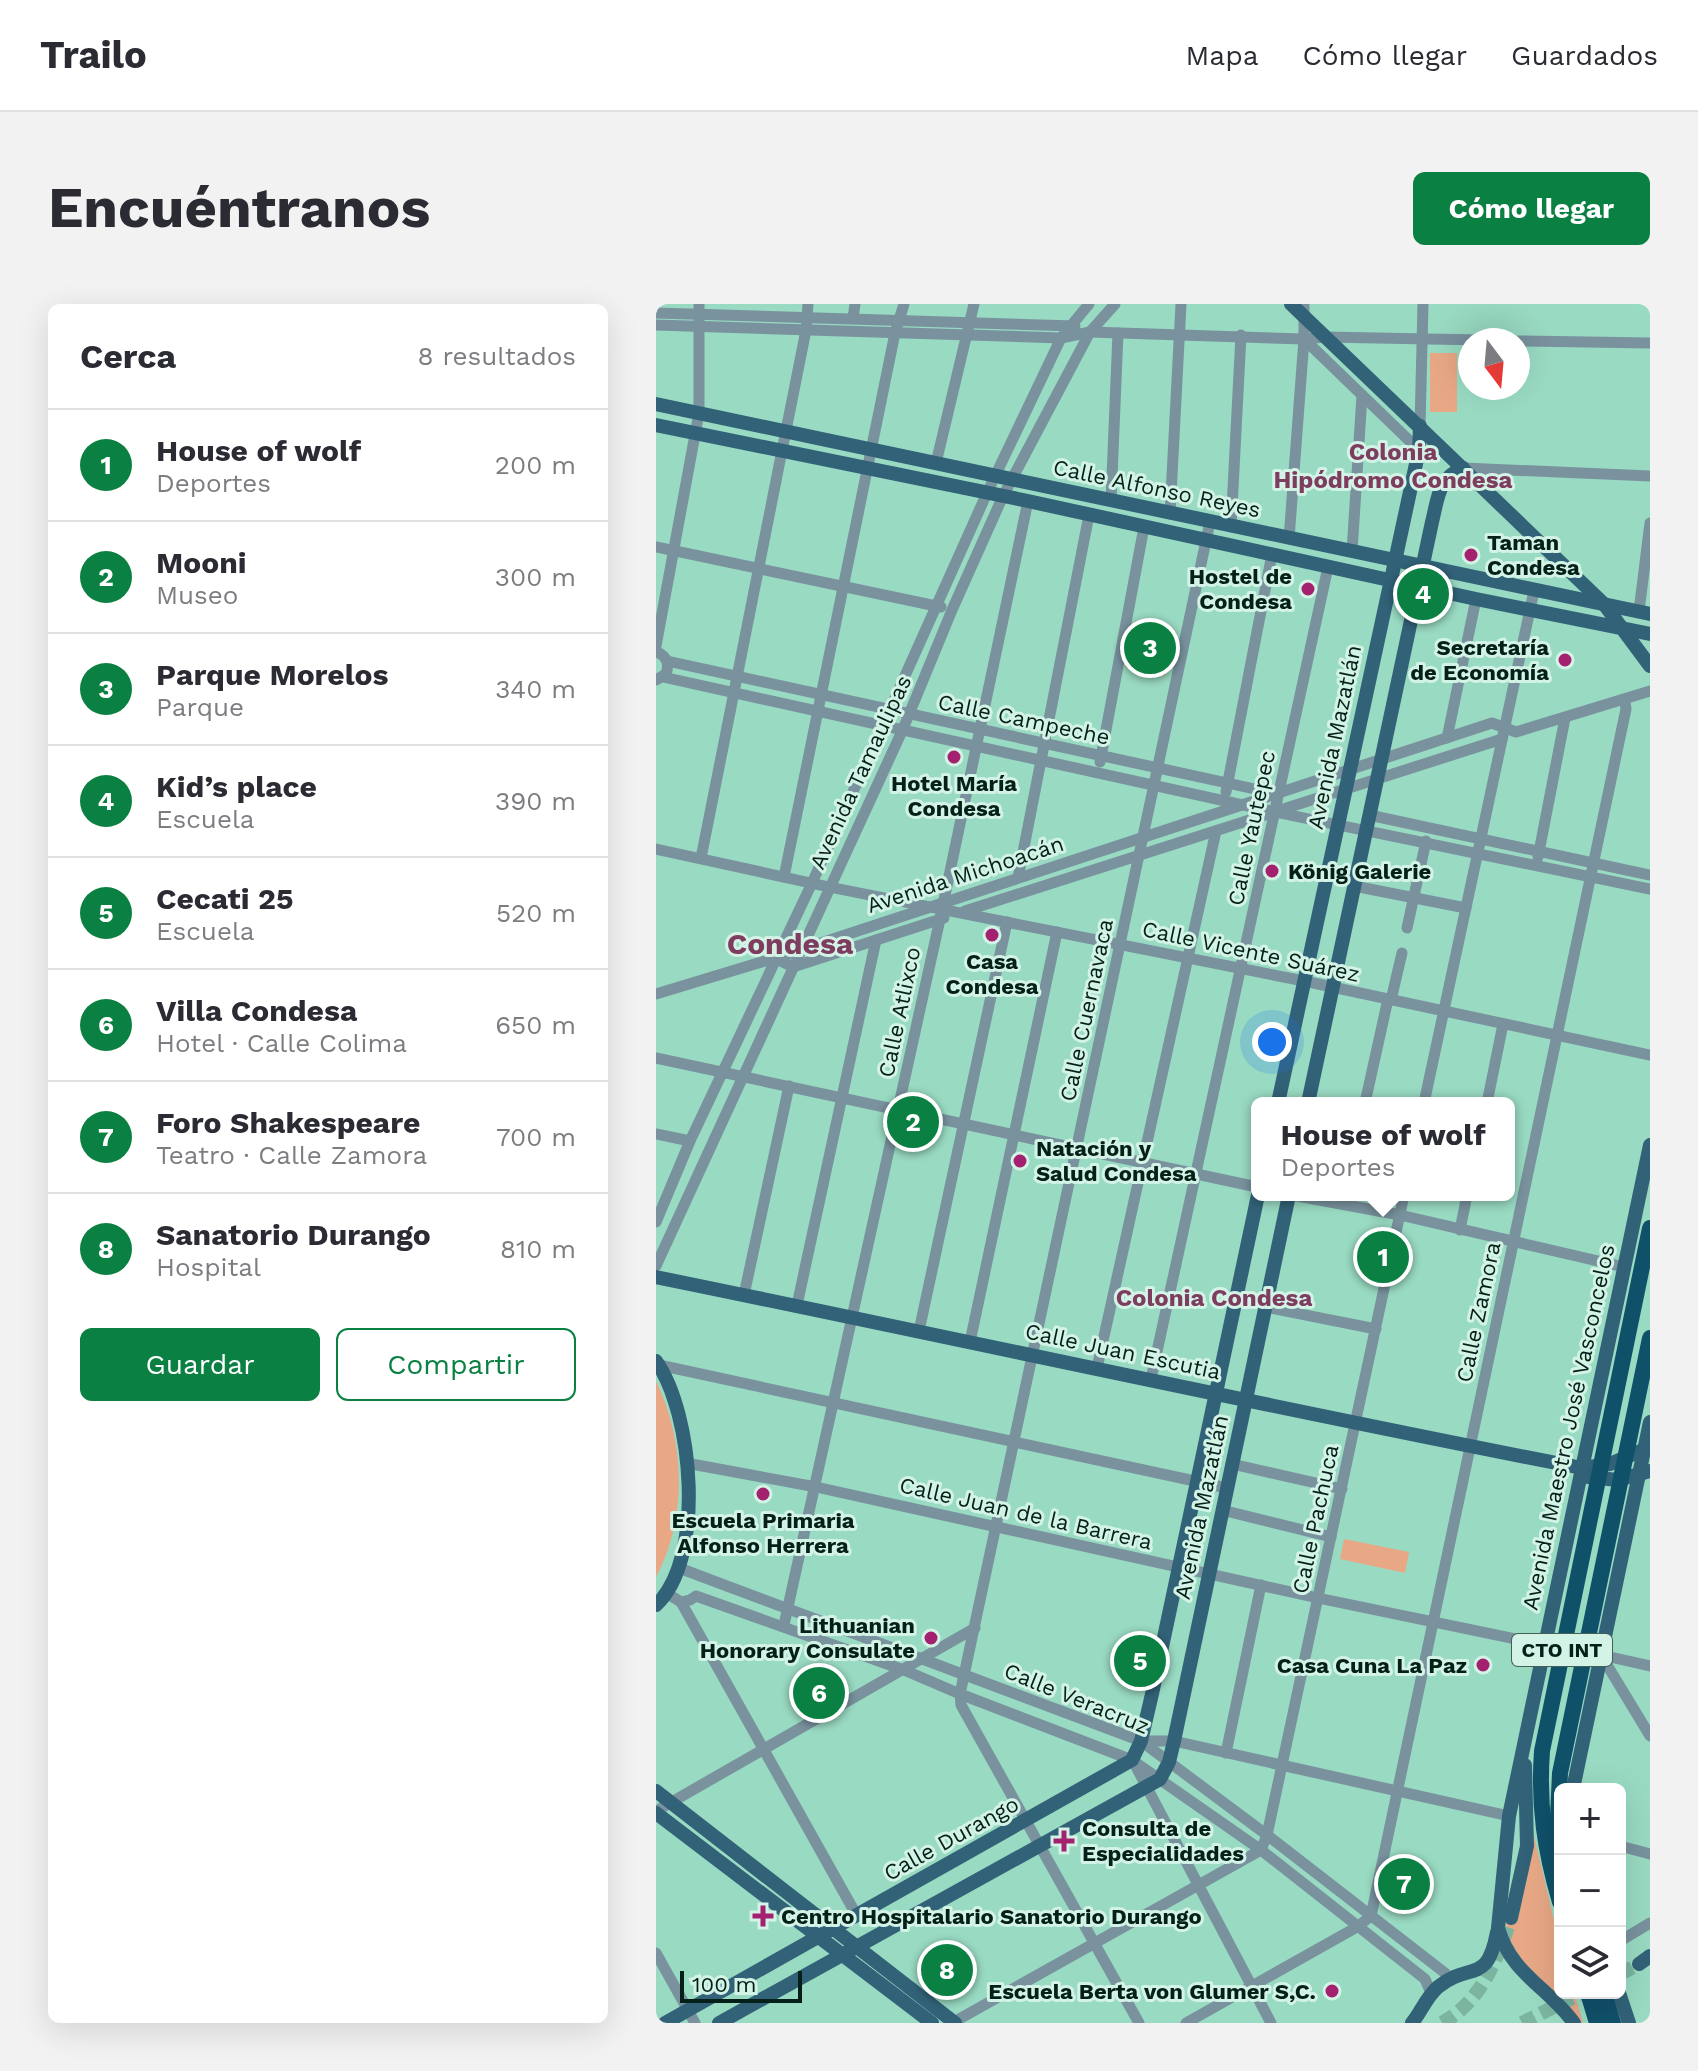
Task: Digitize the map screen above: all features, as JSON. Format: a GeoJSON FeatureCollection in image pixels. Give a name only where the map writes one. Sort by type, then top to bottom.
{"type":"FeatureCollection","features":[{"type":"Feature","properties":{"kind":"highway","name":"CTO INT"},"geometry":{"type":"LineString","coordinates":[[1554,1879],[1544,1841],[1540,1777],[1548,1716],[1650,1228]]}},
{"type":"Feature","properties":{"kind":"highway","name":"CTO INT"},"geometry":{"type":"LineString","coordinates":[[1560,1783],[1648,1345]]}},
{"type":"Feature","properties":{"kind":"highway"},"geometry":{"type":"LineString","coordinates":[[1570,1723],[1575,1743],[1570,1783]]}},
{"type":"Feature","properties":{"kind":"highway"},"geometry":{"type":"LineString","coordinates":[[1588,2023],[1593,1999]]}},
{"type":"Feature","properties":{"kind":"highway"},"geometry":{"type":"LineString","coordinates":[[1594,1999],[1597,2023]]}},
{"type":"Feature","properties":{"kind":"highway"},"geometry":{"type":"LineString","coordinates":[[1596,1999],[1613,2023]]}},
{"type":"Feature","properties":{"kind":"main road"},"geometry":{"type":"LineString","coordinates":[[1291,304],[1303,310],[1325,337],[1604,604],[1650,666]]}},
{"type":"Feature","properties":{"kind":"main road","name":"Calle Alfonso Reyes"},"geometry":{"type":"LineString","coordinates":[[656,404],[1644,612]]}},
{"type":"Feature","properties":{"kind":"main road","name":"Calle Alfonso Reyes"},"geometry":{"type":"LineString","coordinates":[[656,425],[1650,634]]}},
{"type":"Feature","properties":{"kind":"main road","name":"Avenida Mazatlán"},"geometry":{"type":"LineString","coordinates":[[1279,1097],[1419,450],[1420,426]]}},
{"type":"Feature","properties":{"kind":"main road"},"geometry":{"type":"LineString","coordinates":[[1309,1097],[1442,484],[1452,472],[1463,468]]}},
{"type":"Feature","properties":{"kind":"main road","name":"Avenida Maestro José Vasconcelos"},"geometry":{"type":"LineString","coordinates":[[1449,1979],[1478,1970],[1488,1962],[1498,1928],[1509,1816],[1650,1145]]}},
{"type":"Feature","properties":{"kind":"main road","name":"Avenida Mazatlán"},"geometry":{"type":"LineString","coordinates":[[1132,1760],[1141,1741],[1257,1201]]}},
{"type":"Feature","properties":{"kind":"main road","name":"Avenida Mazatlán"},"geometry":{"type":"LineString","coordinates":[[1160,1779],[1169,1762],[1174,1741],[1246,1399],[1270,1308],[1290,1201]]}},
{"type":"Feature","properties":{"kind":"main road","name":"Calle Juan Escutia"},"geometry":{"type":"LineString","coordinates":[[656,1277],[1470,1446],[1610,1480],[1644,1474]]}},
{"type":"Feature","properties":{"kind":"main road"},"geometry":{"type":"LineString","coordinates":[[1605,1358],[1610,1364],[1650,1374]]}},
{"type":"Feature","properties":{"kind":"main road"},"geometry":{"type":"LineString","coordinates":[[656,1605],[674,1598],[686,1524],[686,1463],[679,1416],[658,1363]]}},
{"type":"Feature","properties":{"kind":"main road","name":"CTO INT"},"geometry":{"type":"LineString","coordinates":[[1573,1783],[1644,1474],[1650,1422]]}},
{"type":"Feature","properties":{"kind":"main road"},"geometry":{"type":"LineString","coordinates":[[1581,1471],[1610,1464],[1647,1449]]}},
{"type":"Feature","properties":{"kind":"main road"},"geometry":{"type":"LineString","coordinates":[[1511,1918],[1529,1832],[1523,1753]]}},
{"type":"Feature","properties":{"kind":"main road","name":"Calle Durango"},"geometry":{"type":"LineString","coordinates":[[665,2023],[692,2017],[833,1929],[1132,1760]]}},
{"type":"Feature","properties":{"kind":"main road"},"geometry":{"type":"LineString","coordinates":[[719,2023],[1160,1779]]}},
{"type":"Feature","properties":{"kind":"main road"},"geometry":{"type":"LineString","coordinates":[[656,1791],[833,1929],[850,1951]]}},
{"type":"Feature","properties":{"kind":"main road"},"geometry":{"type":"LineString","coordinates":[[656,1812],[820,1937],[850,1951],[894,1985],[954,2023]]}},
{"type":"Feature","properties":{"kind":"main road"},"geometry":{"type":"LineString","coordinates":[[723,1864],[734,1851]]}},
{"type":"Feature","properties":{"kind":"main road"},"geometry":{"type":"LineString","coordinates":[[1498,1928],[1503,1945],[1516,1966],[1574,2023]]}},
{"type":"Feature","properties":{"kind":"main road"},"geometry":{"type":"LineString","coordinates":[[1412,2023],[1431,1993],[1449,1979]]}},
{"type":"Feature","properties":{"kind":"main road"},"geometry":{"type":"LineString","coordinates":[[894,1985],[909,2005],[932,2023]]}},
{"type":"Feature","properties":{"kind":"main road"},"geometry":{"type":"LineString","coordinates":[[1621,1999],[1629,2023]]}},
{"type":"Feature","properties":{"kind":"street"},"geometry":{"type":"LineString","coordinates":[[701,858],[808,304]]}},
{"type":"Feature","properties":{"kind":"street"},"geometry":{"type":"LineString","coordinates":[[853,318],[855,304]]}},
{"type":"Feature","properties":{"kind":"street"},"geometry":{"type":"LineString","coordinates":[[784,877],[895,333],[904,304]]}},
{"type":"Feature","properties":{"kind":"street"},"geometry":{"type":"LineString","coordinates":[[936,463],[974,304]]}},
{"type":"Feature","properties":{"kind":"street","name":"Avenida Tamaulipas"},"geometry":{"type":"LineString","coordinates":[[656,1222],[690,1141],[812,883],[987,493],[1061,338],[1089,304]]}},
{"type":"Feature","properties":{"kind":"street","name":"Avenida Tamaulipas"},"geometry":{"type":"LineString","coordinates":[[656,1266],[659,1250],[910,714],[1003,496],[1090,332],[1115,304]]}},
{"type":"Feature","properties":{"kind":"street"},"geometry":{"type":"LineString","coordinates":[[1170,514],[1181,304]]}},
{"type":"Feature","properties":{"kind":"street"},"geometry":{"type":"LineString","coordinates":[[1420,426],[1423,304]]}},
{"type":"Feature","properties":{"kind":"street"},"geometry":{"type":"LineString","coordinates":[[656,325],[699,315],[755,310],[806,324],[853,318],[970,321],[1070,324],[1090,332]]}},
{"type":"Feature","properties":{"kind":"street"},"geometry":{"type":"LineString","coordinates":[[1289,539],[1304,339],[1303,310]]}},
{"type":"Feature","properties":{"kind":"street"},"geometry":{"type":"LineString","coordinates":[[656,313],[895,333],[1061,338],[1090,332],[1304,339],[1458,340]]}},
{"type":"Feature","properties":{"kind":"street"},"geometry":{"type":"LineString","coordinates":[[660,679],[668,670],[667,661],[656,649],[699,413],[699,315]]}},
{"type":"Feature","properties":{"kind":"street"},"geometry":{"type":"LineString","coordinates":[[1111,501],[1118,333]]}},
{"type":"Feature","properties":{"kind":"street"},"geometry":{"type":"LineString","coordinates":[[1231,527],[1241,335]]}},
{"type":"Feature","properties":{"kind":"street"},"geometry":{"type":"LineString","coordinates":[[1304,339],[1419,450]]}},
{"type":"Feature","properties":{"kind":"street"},"geometry":{"type":"LineString","coordinates":[[1530,341],[1650,343]]}},
{"type":"Feature","properties":{"kind":"street"},"geometry":{"type":"LineString","coordinates":[[1352,552],[1362,395]]}},
{"type":"Feature","properties":{"kind":"street"},"geometry":{"type":"LineString","coordinates":[[1463,468],[1650,476]]}},
{"type":"Feature","properties":{"kind":"street","name":"Calle Atlixco"},"geometry":{"type":"LineString","coordinates":[[784,1625],[1028,501]]}},
{"type":"Feature","properties":{"kind":"street"},"geometry":{"type":"LineString","coordinates":[[1018,878],[1089,515]]}},
{"type":"Feature","properties":{"kind":"street","name":"Calle Cuernavaca"},"geometry":{"type":"LineString","coordinates":[[960,1694],[1210,522]]}},
{"type":"Feature","properties":{"kind":"street"},"geometry":{"type":"LineString","coordinates":[[1644,612],[1650,523]]}},
{"type":"Feature","properties":{"kind":"street"},"geometry":{"type":"LineString","coordinates":[[1098,771],[1144,527]]}},
{"type":"Feature","properties":{"kind":"street"},"geometry":{"type":"LineString","coordinates":[[656,547],[952,610]]}},
{"type":"Feature","properties":{"kind":"street"},"geometry":{"type":"LineString","coordinates":[[1222,812],[1272,554]]}},
{"type":"Feature","properties":{"kind":"street","name":"Calle Yautepec"},"geometry":{"type":"LineString","coordinates":[[1151,1379],[1328,567]]}},
{"type":"Feature","properties":{"kind":"street"},"geometry":{"type":"LineString","coordinates":[[1425,1097],[1534,591]]}},
{"type":"Feature","properties":{"kind":"street"},"geometry":{"type":"LineString","coordinates":[[1447,738],[1476,599]]}},
{"type":"Feature","properties":{"kind":"street","name":"Calle Campeche"},"geometry":{"type":"LineString","coordinates":[[667,661],[1278,793]]}},
{"type":"Feature","properties":{"kind":"street","name":"Calle Campeche"},"geometry":{"type":"LineString","coordinates":[[660,679],[882,724],[1247,803],[1275,812],[1338,824],[1368,822]]}},
{"type":"Feature","properties":{"kind":"street","name":"Avenida Michoacán"},"geometry":{"type":"LineString","coordinates":[[963,912],[1377,779],[1503,734],[1650,691]]}},
{"type":"Feature","properties":{"kind":"street","name":"Calle Zamora"},"geometry":{"type":"LineString","coordinates":[[1371,1916],[1626,709],[1622,700]]}},
{"type":"Feature","properties":{"kind":"street"},"geometry":{"type":"LineString","coordinates":[[1536,865],[1565,718]]}},
{"type":"Feature","properties":{"kind":"street","name":"Avenida Michoacán"},"geometry":{"type":"LineString","coordinates":[[793,967],[876,940],[939,909],[1018,878],[1350,769],[1492,723],[1503,734]]}},
{"type":"Feature","properties":{"kind":"street"},"geometry":{"type":"LineString","coordinates":[[1368,822],[1481,839],[1650,875]]}},
{"type":"Feature","properties":{"kind":"street"},"geometry":{"type":"LineString","coordinates":[[1368,822],[1426,841],[1650,889]]}},
{"type":"Feature","properties":{"kind":"street"},"geometry":{"type":"LineString","coordinates":[[1097,1368],[1216,831]]}},
{"type":"Feature","properties":{"kind":"street"},"geometry":{"type":"LineString","coordinates":[[1407,928],[1426,841]]}},
{"type":"Feature","properties":{"kind":"street","name":"Calle Vicente Suárez"},"geometry":{"type":"LineString","coordinates":[[656,849],[1650,1055]]}},
{"type":"Feature","properties":{"kind":"street"},"geometry":{"type":"LineString","coordinates":[[1354,886],[1466,908]]}},
{"type":"Feature","properties":{"kind":"street","name":"Avenida Michoacán"},"geometry":{"type":"LineString","coordinates":[[656,994],[939,909]]}},
{"type":"Feature","properties":{"kind":"street"},"geometry":{"type":"LineString","coordinates":[[919,1331],[1007,922]]}},
{"type":"Feature","properties":{"kind":"street"},"geometry":{"type":"LineString","coordinates":[[970,1342],[1057,932]]}},
{"type":"Feature","properties":{"kind":"street"},"geometry":{"type":"LineString","coordinates":[[797,1305],[876,940]]}},
{"type":"Feature","properties":{"kind":"street"},"geometry":{"type":"LineString","coordinates":[[1366,1097],[1402,953]]}},
{"type":"Feature","properties":{"kind":"street"},"geometry":{"type":"LineString","coordinates":[[775,958],[793,967]]}},
{"type":"Feature","properties":{"kind":"street"},"geometry":{"type":"LineString","coordinates":[[1488,1097],[1503,1024]]}},
{"type":"Feature","properties":{"kind":"street"},"geometry":{"type":"LineString","coordinates":[[656,1058],[1251,1186]]}},
{"type":"Feature","properties":{"kind":"street"},"geometry":{"type":"LineString","coordinates":[[744,1295],[789,1086]]}},
{"type":"Feature","properties":{"kind":"street"},"geometry":{"type":"LineString","coordinates":[[656,1134],[690,1141]]}},
{"type":"Feature","properties":{"kind":"street"},"geometry":{"type":"LineString","coordinates":[[1348,1201],[1513,1243],[1624,1267]]}},
{"type":"Feature","properties":{"kind":"street","name":"Calle Pachuca"},"geometry":{"type":"LineString","coordinates":[[1261,1850],[1267,1835],[1403,1201]]}},
{"type":"Feature","properties":{"kind":"street"},"geometry":{"type":"LineString","coordinates":[[1460,1230],[1466,1201]]}},
{"type":"Feature","properties":{"kind":"street"},"geometry":{"type":"LineString","coordinates":[[1270,1308],[1376,1329]]}},
{"type":"Feature","properties":{"kind":"street"},"geometry":{"type":"LineString","coordinates":[[658,1363],[1227,1488]]}},
{"type":"Feature","properties":{"kind":"street","name":"Calle Juan de la Barrera"},"geometry":{"type":"LineString","coordinates":[[686,1463],[816,1487],[1545,1645]]}},
{"type":"Feature","properties":{"kind":"street"},"geometry":{"type":"LineString","coordinates":[[1232,1464],[1342,1489]]}},
{"type":"Feature","properties":{"kind":"street"},"geometry":{"type":"LineString","coordinates":[[1222,1510],[1331,1537]]}},
{"type":"Feature","properties":{"kind":"street","name":"Calle Veracruz"},"geometry":{"type":"LineString","coordinates":[[679,1568],[1141,1741],[1267,1835],[1449,1979]]}},
{"type":"Feature","properties":{"kind":"street"},"geometry":{"type":"LineString","coordinates":[[674,1598],[690,1600],[696,1596],[700,1581],[696,1573]]}},
{"type":"Feature","properties":{"kind":"street"},"geometry":{"type":"LineString","coordinates":[[1226,1753],[1261,1585]]}},
{"type":"Feature","properties":{"kind":"street","name":"Calle Veracruz"},"geometry":{"type":"LineString","coordinates":[[696,1596],[904,1670],[1132,1760],[1261,1850],[1425,1979],[1431,1993]]}},
{"type":"Feature","properties":{"kind":"street"},"geometry":{"type":"LineString","coordinates":[[674,1598],[764,1749],[857,1916]]}},
{"type":"Feature","properties":{"kind":"street"},"geometry":{"type":"LineString","coordinates":[[656,1812],[975,1628]]}},
{"type":"Feature","properties":{"kind":"street"},"geometry":{"type":"LineString","coordinates":[[1601,1655],[1650,1666]]}},
{"type":"Feature","properties":{"kind":"street"},"geometry":{"type":"LineString","coordinates":[[1601,1655],[1650,1736]]}},
{"type":"Feature","properties":{"kind":"street"},"geometry":{"type":"LineString","coordinates":[[960,1694],[961,1705],[1139,2023]]}},
{"type":"Feature","properties":{"kind":"street"},"geometry":{"type":"LineString","coordinates":[[1141,1741],[1174,1741],[1509,1816]]}},
{"type":"Feature","properties":{"kind":"street"},"geometry":{"type":"LineString","coordinates":[[1132,1760],[1271,2023]]}},
{"type":"Feature","properties":{"kind":"street"},"geometry":{"type":"LineString","coordinates":[[1626,1848],[1650,1854]]}},
{"type":"Feature","properties":{"kind":"street"},"geometry":{"type":"LineString","coordinates":[[954,2023],[1261,1850]]}},
{"type":"Feature","properties":{"kind":"street"},"geometry":{"type":"LineString","coordinates":[[1186,2023],[1357,1927],[1371,1916]]}},
{"type":"Feature","properties":{"kind":"street"},"geometry":{"type":"LineString","coordinates":[[1626,1937],[1650,1923]]}},
{"type":"Feature","properties":{"kind":"street"},"geometry":{"type":"LineString","coordinates":[[656,1953],[692,2017]]}},
{"type":"Feature","properties":{"kind":"street"},"geometry":{"type":"LineString","coordinates":[[909,2005],[919,2023]]}},
{"type":"Feature","properties":{"kind":"shaded area"},"geometry":{"type":"Polygon","coordinates":[[[1430,353],[1457,353],[1457,412],[1430,412],[1430,353]]]}},
{"type":"Feature","properties":{"kind":"shaded area"},"geometry":{"type":"Polygon","coordinates":[[[1135,621],[1175,630],[1165,676],[1125,667],[1135,621]]]}},
{"type":"Feature","properties":{"kind":"shaded area"},"geometry":{"type":"Polygon","coordinates":[[[656,1381],[673,1428],[679,1479],[674,1530],[656,1577],[656,1381]]]}},
{"type":"Feature","properties":{"kind":"shaded area"},"geometry":{"type":"Polygon","coordinates":[[[1344,1539],[1409,1552],[1405,1573],[1340,1559],[1344,1539]]]}},
{"type":"Feature","properties":{"kind":"shaded area"},"geometry":{"type":"Polygon","coordinates":[[[1534,1836],[1554,1920],[1554,1996],[1527,1968],[1508,1938],[1505,1918],[1528,1865],[1534,1836]]]}},
{"type":"Feature","properties":{"kind":"shaded area"},"geometry":{"type":"Polygon","coordinates":[[[1557,1999],[1576,1999],[1581,2023],[1557,1999]]]}},
{"type":"Feature","properties":{"kind":"tunnel"},"geometry":{"type":"LineString","coordinates":[[1442,2023],[1456,2014],[1478,1991],[1494,1963],[1511,1918]]}},
{"type":"Feature","properties":{"kind":"tunnel"},"geometry":{"type":"LineString","coordinates":[[1626,1971],[1639,1964]]}},
{"type":"Feature","properties":{"kind":"tunnel"},"geometry":{"type":"LineString","coordinates":[[1522,2023],[1570,1999]]}},
{"type":"Feature","properties":{"kind":"place","name":"Taman Condesa"},"geometry":{"type":"Point","coordinates":[1471,555]}},
{"type":"Feature","properties":{"kind":"place","name":"Hostel de Condesa"},"geometry":{"type":"Point","coordinates":[1308,589]}},
{"type":"Feature","properties":{"kind":"place","name":"Kid’s place"},"geometry":{"type":"Point","coordinates":[1423,594]}},
{"type":"Feature","properties":{"kind":"place","name":"Parque Morelos"},"geometry":{"type":"Point","coordinates":[1150,648]}},
{"type":"Feature","properties":{"kind":"place","name":"Secretaría de Economía"},"geometry":{"type":"Point","coordinates":[1565,660]}},
{"type":"Feature","properties":{"kind":"place","name":"Hotel María Condesa"},"geometry":{"type":"Point","coordinates":[954,757]}},
{"type":"Feature","properties":{"kind":"place","name":"König Galerie"},"geometry":{"type":"Point","coordinates":[1272,871]}},
{"type":"Feature","properties":{"kind":"place","name":"Casa Condesa"},"geometry":{"type":"Point","coordinates":[992,935]}},
{"type":"Feature","properties":{"kind":"place","name":"Mooni"},"geometry":{"type":"Point","coordinates":[913,1122]}},
{"type":"Feature","properties":{"kind":"place","name":"Natación y Salud Condesa"},"geometry":{"type":"Point","coordinates":[1020,1161]}},
{"type":"Feature","properties":{"kind":"place","name":"House of wolf"},"geometry":{"type":"Point","coordinates":[1383,1257]}},
{"type":"Feature","properties":{"kind":"place","name":"Escuela Primaria Alfonso Herrera"},"geometry":{"type":"Point","coordinates":[763,1494]}},
{"type":"Feature","properties":{"kind":"place","name":"Lithuanian Honorary Consulate"},"geometry":{"type":"Point","coordinates":[931,1638]}},
{"type":"Feature","properties":{"kind":"place","name":"Cecati 25"},"geometry":{"type":"Point","coordinates":[1140,1661]}},
{"type":"Feature","properties":{"kind":"place","name":"Casa Cuna La Paz"},"geometry":{"type":"Point","coordinates":[1483,1665]}},
{"type":"Feature","properties":{"kind":"place","name":"Villa Condesa"},"geometry":{"type":"Point","coordinates":[819,1693]}},
{"type":"Feature","properties":{"kind":"place","name":"Consulta de Especialidades"},"geometry":{"type":"Point","coordinates":[1064,1841]}},
{"type":"Feature","properties":{"kind":"place","name":"Foro Shakespeare"},"geometry":{"type":"Point","coordinates":[1404,1884]}},
{"type":"Feature","properties":{"kind":"place","name":"Centro Hospitalario Sanatorio Durango"},"geometry":{"type":"Point","coordinates":[763,1916]}},
{"type":"Feature","properties":{"kind":"place","name":"Sanatorio Durango"},"geometry":{"type":"Point","coordinates":[947,1970]}},
{"type":"Feature","properties":{"kind":"place","name":"Escuela Berta von Glumer S,C."},"geometry":{"type":"Point","coordinates":[1332,1991]}},
{"type":"Feature","properties":{"kind":"district","name":"Colonia Hipódromo Condesa"},"geometry":{"type":"Point","coordinates":[1393,466]}},
{"type":"Feature","properties":{"kind":"district","name":"Condesa"},"geometry":{"type":"Point","coordinates":[790,944]}},
{"type":"Feature","properties":{"kind":"district","name":"Colonia Condesa"},"geometry":{"type":"Point","coordinates":[1214,1298]}}]}
